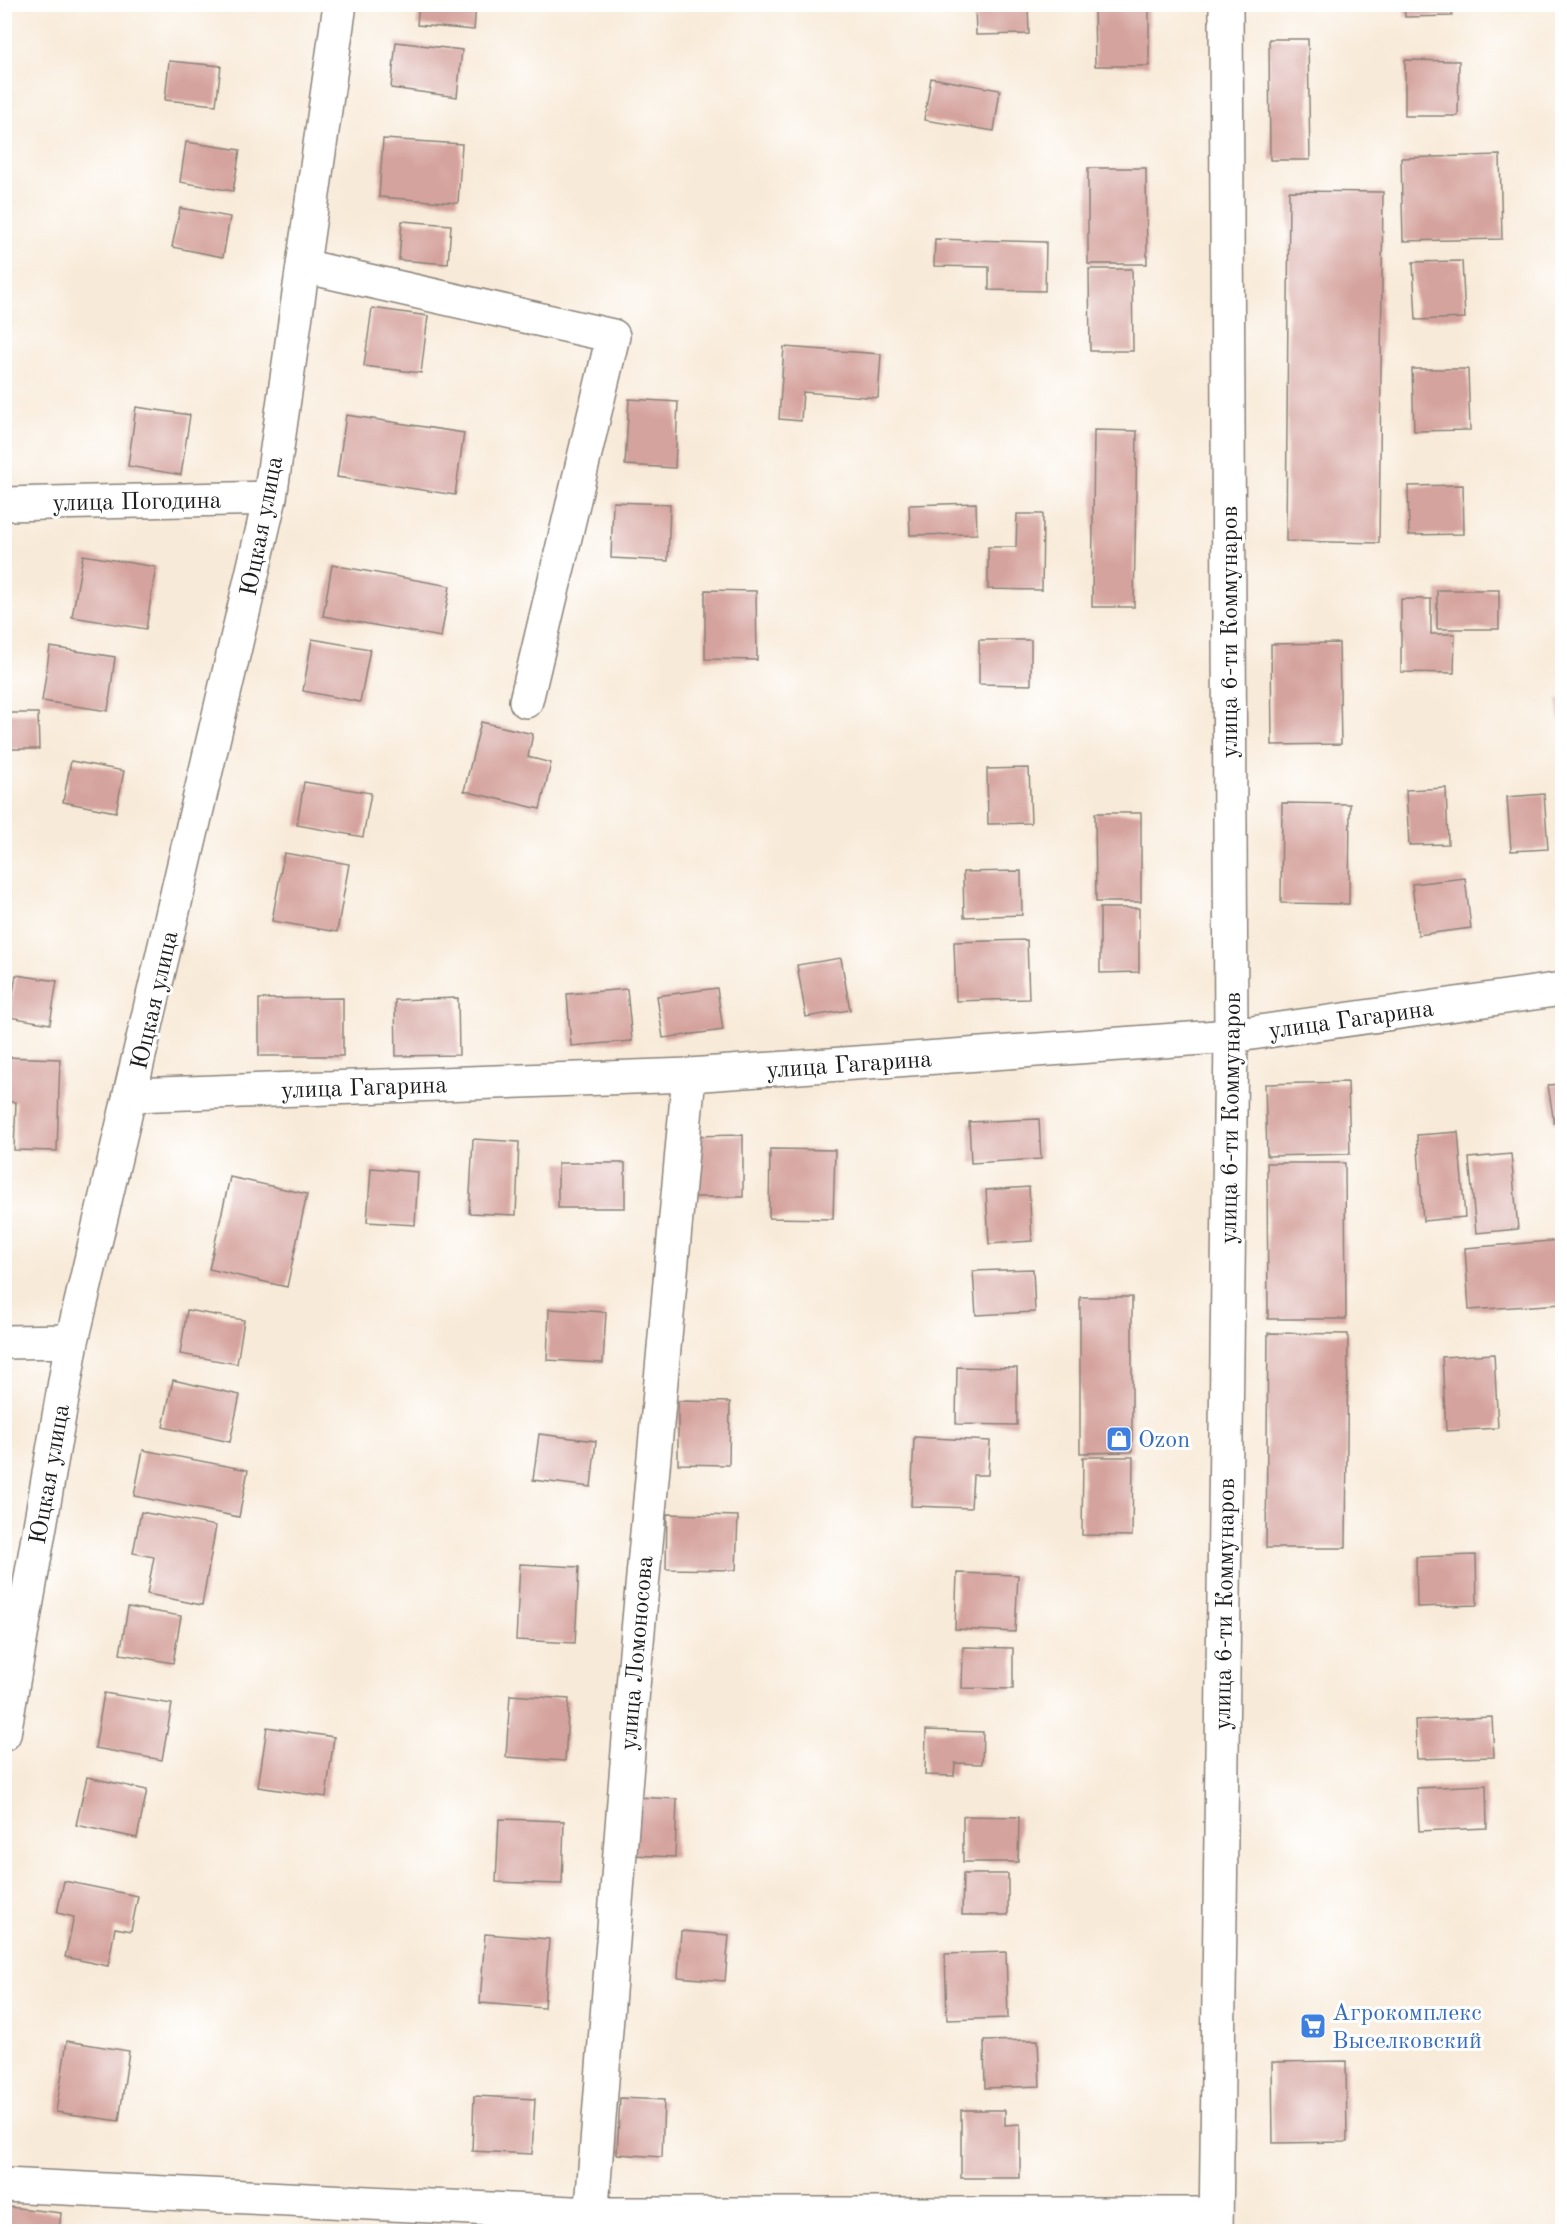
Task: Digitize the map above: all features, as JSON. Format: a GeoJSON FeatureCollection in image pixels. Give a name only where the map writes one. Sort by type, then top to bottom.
{"type":"FeatureCollection","features":[{"type":"Feature","properties":{"kind":"street","name":"Юцкая улица"},"geometry":{"type":"LineString","coordinates":[[4,1734],[72,1341],[132,1095],[270,498],[340,4]]}},
{"type":"Feature","properties":{"kind":"street","name":"улица 6-ти Коммунаров"},"geometry":{"type":"LineString","coordinates":[[1216,2223],[1231,1036],[1226,4]]}},
{"type":"Feature","properties":{"kind":"street"},"geometry":{"type":"LineString","coordinates":[[303,266],[613,336],[526,701]]}},
{"type":"Feature","properties":{"kind":"street","name":"улица Погодина"},"geometry":{"type":"LineString","coordinates":[[4,504],[270,498]]}},
{"type":"Feature","properties":{"kind":"street","name":"улица Гагарина"},"geometry":{"type":"LineString","coordinates":[[132,1095],[689,1075],[1231,1036],[1563,990]]}},
{"type":"Feature","properties":{"kind":"street","name":"улица Ломоносова"},"geometry":{"type":"LineString","coordinates":[[591,2223],[634,1675],[689,1075]]}},
{"type":"Feature","properties":{"kind":"street"},"geometry":{"type":"LineString","coordinates":[[4,1342],[72,1341]]}},
{"type":"Feature","properties":{"kind":"street"},"geometry":{"type":"LineString","coordinates":[[4,2185],[591,2223],[1216,2223]]}},
{"type":"Feature","properties":{"kind":"building"},"geometry":{"type":"Polygon","coordinates":[[[419,4],[476,4],[474,30],[417,25],[419,4]]]}},
{"type":"Feature","properties":{"kind":"building"},"geometry":{"type":"Polygon","coordinates":[[[975,4],[1028,4],[1029,34],[976,35],[975,4]]]}},
{"type":"Feature","properties":{"kind":"building"},"geometry":{"type":"Polygon","coordinates":[[[1094,4],[1149,4],[1149,66],[1095,66],[1094,4]]]}},
{"type":"Feature","properties":{"kind":"building"},"geometry":{"type":"Polygon","coordinates":[[[1404,4],[1451,4],[1452,16],[1405,17],[1404,4]]]}},
{"type":"Feature","properties":{"kind":"building"},"geometry":{"type":"Polygon","coordinates":[[[1269,39],[1308,39],[1310,160],[1270,160],[1269,39]]]}},
{"type":"Feature","properties":{"kind":"building"},"geometry":{"type":"Polygon","coordinates":[[[396,42],[462,50],[457,97],[391,88],[396,42]]]}},
{"type":"Feature","properties":{"kind":"building"},"geometry":{"type":"Polygon","coordinates":[[[1405,60],[1459,61],[1458,116],[1405,116],[1405,60]]]}},
{"type":"Feature","properties":{"kind":"building"},"geometry":{"type":"Polygon","coordinates":[[[169,61],[221,66],[216,105],[165,100],[169,61]]]}},
{"type":"Feature","properties":{"kind":"building"},"geometry":{"type":"Polygon","coordinates":[[[931,78],[1000,90],[994,131],[924,120],[931,78]]]}},
{"type":"Feature","properties":{"kind":"building"},"geometry":{"type":"Polygon","coordinates":[[[383,139],[462,144],[458,203],[379,197],[383,139]]]}},
{"type":"Feature","properties":{"kind":"building"},"geometry":{"type":"Polygon","coordinates":[[[186,142],[240,150],[233,191],[180,182],[186,142]]]}},
{"type":"Feature","properties":{"kind":"building"},"geometry":{"type":"Polygon","coordinates":[[[1500,155],[1502,239],[1403,241],[1401,158],[1500,155]]]}},
{"type":"Feature","properties":{"kind":"building"},"geometry":{"type":"Polygon","coordinates":[[[1088,168],[1146,168],[1147,264],[1088,264],[1088,168]]]}},
{"type":"Feature","properties":{"kind":"building"},"geometry":{"type":"Polygon","coordinates":[[[1289,191],[1383,192],[1379,543],[1286,541],[1289,191]]]}},
{"type":"Feature","properties":{"kind":"building"},"geometry":{"type":"Polygon","coordinates":[[[180,208],[230,217],[223,257],[172,247],[180,208]]]}},
{"type":"Feature","properties":{"kind":"building"},"geometry":{"type":"Polygon","coordinates":[[[402,221],[451,225],[448,264],[399,260],[402,221]]]}},
{"type":"Feature","properties":{"kind":"building"},"geometry":{"type":"Polygon","coordinates":[[[935,239],[1046,242],[1045,291],[989,290],[989,267],[934,266],[935,239]]]}},
{"type":"Feature","properties":{"kind":"building"},"geometry":{"type":"Polygon","coordinates":[[[1462,261],[1465,318],[1416,320],[1413,262],[1462,261]]]}},
{"type":"Feature","properties":{"kind":"building"},"geometry":{"type":"Polygon","coordinates":[[[1089,269],[1132,269],[1133,351],[1090,351],[1089,269]]]}},
{"type":"Feature","properties":{"kind":"building"},"geometry":{"type":"Polygon","coordinates":[[[372,308],[428,316],[421,373],[364,366],[372,308]]]}},
{"type":"Feature","properties":{"kind":"building"},"geometry":{"type":"Polygon","coordinates":[[[784,347],[881,354],[878,398],[803,392],[801,421],[779,419],[784,347]]]}},
{"type":"Feature","properties":{"kind":"building"},"geometry":{"type":"Polygon","coordinates":[[[1412,369],[1468,369],[1470,430],[1414,431],[1412,369]]]}},
{"type":"Feature","properties":{"kind":"building"},"geometry":{"type":"Polygon","coordinates":[[[629,399],[678,402],[675,468],[625,465],[629,399]]]}},
{"type":"Feature","properties":{"kind":"building"},"geometry":{"type":"Polygon","coordinates":[[[136,407],[190,415],[181,475],[128,466],[136,407]]]}},
{"type":"Feature","properties":{"kind":"building"},"geometry":{"type":"Polygon","coordinates":[[[346,415],[464,433],[455,495],[337,477],[346,415]]]}},
{"type":"Feature","properties":{"kind":"building"},"geometry":{"type":"Polygon","coordinates":[[[1094,430],[1137,431],[1134,607],[1092,607],[1094,430]]]}},
{"type":"Feature","properties":{"kind":"building"},"geometry":{"type":"Polygon","coordinates":[[[1463,485],[1464,534],[1409,535],[1408,486],[1463,485]]]}},
{"type":"Feature","properties":{"kind":"building"},"geometry":{"type":"Polygon","coordinates":[[[613,502],[670,504],[668,561],[611,558],[613,502]]]}},
{"type":"Feature","properties":{"kind":"building"},"geometry":{"type":"Polygon","coordinates":[[[976,503],[977,534],[910,535],[909,505],[976,503]]]}},
{"type":"Feature","properties":{"kind":"building"},"geometry":{"type":"Polygon","coordinates":[[[1017,514],[1043,514],[1042,590],[988,589],[988,547],[1016,547],[1017,514]]]}},
{"type":"Feature","properties":{"kind":"building"},"geometry":{"type":"Polygon","coordinates":[[[83,555],[156,567],[146,629],[72,617],[83,555]]]}},
{"type":"Feature","properties":{"kind":"building"},"geometry":{"type":"Polygon","coordinates":[[[332,565],[450,586],[441,637],[323,616],[332,565]]]}},
{"type":"Feature","properties":{"kind":"building"},"geometry":{"type":"Polygon","coordinates":[[[705,590],[756,591],[757,660],[705,659],[705,590]]]}},
{"type":"Feature","properties":{"kind":"building"},"geometry":{"type":"Polygon","coordinates":[[[1437,590],[1499,590],[1499,629],[1437,629],[1437,590]]]}},
{"type":"Feature","properties":{"kind":"building"},"geometry":{"type":"Polygon","coordinates":[[[1401,599],[1431,599],[1431,634],[1455,634],[1454,673],[1401,672],[1401,599]]]}},
{"type":"Feature","properties":{"kind":"building"},"geometry":{"type":"Polygon","coordinates":[[[312,639],[370,649],[360,702],[303,691],[312,639]]]}},
{"type":"Feature","properties":{"kind":"building"},"geometry":{"type":"Polygon","coordinates":[[[979,640],[1031,640],[1031,685],[979,684],[979,640]]]}},
{"type":"Feature","properties":{"kind":"building"},"geometry":{"type":"Polygon","coordinates":[[[1339,643],[1341,744],[1272,745],[1271,644],[1339,643]]]}},
{"type":"Feature","properties":{"kind":"building"},"geometry":{"type":"Polygon","coordinates":[[[50,647],[115,657],[108,711],[42,701],[50,647]]]}},
{"type":"Feature","properties":{"kind":"building"},"geometry":{"type":"Polygon","coordinates":[[[1557,699],[1562,699],[1562,728],[1561,728],[1557,699]]]}},
{"type":"Feature","properties":{"kind":"building"},"geometry":{"type":"Polygon","coordinates":[[[4,713],[38,713],[39,749],[4,749],[4,713]]]}},
{"type":"Feature","properties":{"kind":"building"},"geometry":{"type":"Polygon","coordinates":[[[481,722],[533,734],[528,757],[551,763],[540,809],[464,791],[481,722]]]}},
{"type":"Feature","properties":{"kind":"building"},"geometry":{"type":"Polygon","coordinates":[[[71,761],[124,771],[116,812],[63,802],[71,761]]]}},
{"type":"Feature","properties":{"kind":"building"},"geometry":{"type":"Polygon","coordinates":[[[1029,768],[1031,823],[988,824],[987,769],[1029,768]]]}},
{"type":"Feature","properties":{"kind":"building"},"geometry":{"type":"Polygon","coordinates":[[[304,782],[371,793],[363,837],[297,825],[304,782]]]}},
{"type":"Feature","properties":{"kind":"building"},"geometry":{"type":"Polygon","coordinates":[[[1446,788],[1448,844],[1409,845],[1406,790],[1446,788]]]}},
{"type":"Feature","properties":{"kind":"building"},"geometry":{"type":"Polygon","coordinates":[[[1544,794],[1548,849],[1511,851],[1507,797],[1544,794]]]}},
{"type":"Feature","properties":{"kind":"building"},"geometry":{"type":"Polygon","coordinates":[[[1282,803],[1350,804],[1349,904],[1281,903],[1282,803]]]}},
{"type":"Feature","properties":{"kind":"building"},"geometry":{"type":"Polygon","coordinates":[[[1095,813],[1141,813],[1141,902],[1096,902],[1095,813]]]}},
{"type":"Feature","properties":{"kind":"building"},"geometry":{"type":"Polygon","coordinates":[[[284,853],[349,864],[337,932],[272,921],[284,853]]]}},
{"type":"Feature","properties":{"kind":"building"},"geometry":{"type":"Polygon","coordinates":[[[1021,871],[1022,915],[964,917],[963,872],[1021,871]]]}},
{"type":"Feature","properties":{"kind":"building"},"geometry":{"type":"Polygon","coordinates":[[[1465,878],[1471,928],[1418,935],[1412,884],[1465,878]]]}},
{"type":"Feature","properties":{"kind":"building"},"geometry":{"type":"Polygon","coordinates":[[[1100,908],[1139,908],[1139,972],[1100,973],[1100,908]]]}},
{"type":"Feature","properties":{"kind":"building"},"geometry":{"type":"Polygon","coordinates":[[[1027,940],[1029,999],[956,1001],[954,942],[1027,940]]]}},
{"type":"Feature","properties":{"kind":"building"},"geometry":{"type":"Polygon","coordinates":[[[841,958],[850,1010],[806,1017],[797,965],[841,958]]]}},
{"type":"Feature","properties":{"kind":"building"},"geometry":{"type":"Polygon","coordinates":[[[16,975],[57,981],[50,1024],[9,1017],[16,975]]]}},
{"type":"Feature","properties":{"kind":"building"},"geometry":{"type":"Polygon","coordinates":[[[717,988],[723,1030],[663,1038],[657,996],[717,988]]]}},
{"type":"Feature","properties":{"kind":"building"},"geometry":{"type":"Polygon","coordinates":[[[627,989],[632,1041],[571,1046],[567,994],[627,989]]]}},
{"type":"Feature","properties":{"kind":"building"},"geometry":{"type":"Polygon","coordinates":[[[343,998],[343,1056],[259,1056],[259,999],[343,998]]]}},
{"type":"Feature","properties":{"kind":"building"},"geometry":{"type":"Polygon","coordinates":[[[458,998],[459,1055],[396,1056],[395,1000],[458,998]]]}},
{"type":"Feature","properties":{"kind":"building"},"geometry":{"type":"Polygon","coordinates":[[[4,1057],[60,1059],[57,1151],[14,1150],[16,1102],[4,1102],[4,1057]]]}},
{"type":"Feature","properties":{"kind":"building"},"geometry":{"type":"Polygon","coordinates":[[[1348,1082],[1350,1154],[1267,1156],[1265,1084],[1348,1082]]]}},
{"type":"Feature","properties":{"kind":"building"},"geometry":{"type":"Polygon","coordinates":[[[1562,1084],[1562,1122],[1554,1123],[1548,1085],[1562,1084]]]}},
{"type":"Feature","properties":{"kind":"building"},"geometry":{"type":"Polygon","coordinates":[[[1039,1119],[1041,1159],[971,1163],[969,1122],[1039,1119]]]}},
{"type":"Feature","properties":{"kind":"building"},"geometry":{"type":"Polygon","coordinates":[[[1458,1132],[1465,1217],[1423,1221],[1417,1135],[1458,1132]]]}},
{"type":"Feature","properties":{"kind":"building"},"geometry":{"type":"Polygon","coordinates":[[[743,1135],[743,1197],[692,1197],[691,1136],[743,1135]]]}},
{"type":"Feature","properties":{"kind":"building"},"geometry":{"type":"Polygon","coordinates":[[[473,1139],[519,1142],[516,1215],[469,1213],[473,1139]]]}},
{"type":"Feature","properties":{"kind":"building"},"geometry":{"type":"Polygon","coordinates":[[[770,1149],[835,1150],[833,1219],[769,1218],[770,1149]]]}},
{"type":"Feature","properties":{"kind":"building"},"geometry":{"type":"Polygon","coordinates":[[[1511,1154],[1518,1229],[1476,1233],[1469,1158],[1511,1154]]]}},
{"type":"Feature","properties":{"kind":"building"},"geometry":{"type":"Polygon","coordinates":[[[558,1163],[625,1163],[625,1208],[558,1208],[558,1163]]]}},
{"type":"Feature","properties":{"kind":"building"},"geometry":{"type":"Polygon","coordinates":[[[1267,1163],[1345,1163],[1346,1319],[1268,1319],[1267,1163]]]}},
{"type":"Feature","properties":{"kind":"building"},"geometry":{"type":"Polygon","coordinates":[[[371,1168],[418,1172],[415,1225],[367,1222],[371,1168]]]}},
{"type":"Feature","properties":{"kind":"building"},"geometry":{"type":"Polygon","coordinates":[[[230,1177],[307,1194],[287,1287],[209,1269],[230,1177]]]}},
{"type":"Feature","properties":{"kind":"building"},"geometry":{"type":"Polygon","coordinates":[[[1029,1187],[1032,1241],[989,1244],[986,1190],[1029,1187]]]}},
{"type":"Feature","properties":{"kind":"building"},"geometry":{"type":"Polygon","coordinates":[[[1562,1240],[1562,1304],[1469,1310],[1465,1248],[1562,1240]]]}},
{"type":"Feature","properties":{"kind":"building"},"geometry":{"type":"Polygon","coordinates":[[[1033,1269],[1035,1312],[976,1315],[973,1271],[1033,1269]]]}},
{"type":"Feature","properties":{"kind":"building"},"geometry":{"type":"Polygon","coordinates":[[[1080,1297],[1132,1297],[1132,1452],[1080,1453],[1080,1297]]]}},
{"type":"Feature","properties":{"kind":"building"},"geometry":{"type":"Polygon","coordinates":[[[549,1309],[606,1312],[603,1363],[547,1360],[549,1309]]]}},
{"type":"Feature","properties":{"kind":"building"},"geometry":{"type":"Polygon","coordinates":[[[187,1310],[244,1320],[237,1364],[180,1354],[187,1310]]]}},
{"type":"Feature","properties":{"kind":"building"},"geometry":{"type":"Polygon","coordinates":[[[1268,1333],[1348,1334],[1346,1548],[1266,1548],[1268,1333]]]}},
{"type":"Feature","properties":{"kind":"building"},"geometry":{"type":"Polygon","coordinates":[[[1494,1354],[1498,1428],[1446,1431],[1442,1357],[1494,1354]]]}},
{"type":"Feature","properties":{"kind":"building"},"geometry":{"type":"Polygon","coordinates":[[[957,1367],[1017,1368],[1017,1425],[956,1424],[957,1367]]]}},
{"type":"Feature","properties":{"kind":"building"},"geometry":{"type":"Polygon","coordinates":[[[173,1380],[240,1395],[230,1442],[163,1427],[173,1380]]]}},
{"type":"Feature","properties":{"kind":"building"},"geometry":{"type":"Polygon","coordinates":[[[678,1401],[730,1402],[729,1465],[678,1464],[678,1401]]]}},
{"type":"Feature","properties":{"kind":"building"},"geometry":{"type":"Polygon","coordinates":[[[539,1434],[596,1441],[591,1487],[533,1480],[539,1434]]]}},
{"type":"Feature","properties":{"kind":"building"},"geometry":{"type":"Polygon","coordinates":[[[914,1437],[990,1441],[988,1475],[973,1475],[971,1508],[911,1506],[914,1437]]]}},
{"type":"Feature","properties":{"kind":"building"},"geometry":{"type":"Polygon","coordinates":[[[143,1450],[248,1470],[239,1517],[134,1496],[143,1450]]]}},
{"type":"Feature","properties":{"kind":"building"},"geometry":{"type":"Polygon","coordinates":[[[1083,1457],[1133,1457],[1132,1536],[1082,1535],[1083,1457]]]}},
{"type":"Feature","properties":{"kind":"building"},"geometry":{"type":"Polygon","coordinates":[[[141,1512],[216,1526],[202,1605],[147,1594],[154,1557],[133,1553],[141,1512]]]}},
{"type":"Feature","properties":{"kind":"building"},"geometry":{"type":"Polygon","coordinates":[[[667,1514],[738,1516],[736,1570],[666,1569],[667,1514]]]}},
{"type":"Feature","properties":{"kind":"building"},"geometry":{"type":"Polygon","coordinates":[[[1476,1555],[1477,1605],[1417,1607],[1416,1557],[1476,1555]]]}},
{"type":"Feature","properties":{"kind":"building"},"geometry":{"type":"Polygon","coordinates":[[[520,1564],[579,1567],[575,1643],[516,1640],[520,1564]]]}},
{"type":"Feature","properties":{"kind":"building"},"geometry":{"type":"Polygon","coordinates":[[[957,1573],[1018,1575],[1015,1632],[955,1629],[957,1573]]]}},
{"type":"Feature","properties":{"kind":"building"},"geometry":{"type":"Polygon","coordinates":[[[128,1607],[181,1616],[173,1663],[120,1654],[128,1607]]]}},
{"type":"Feature","properties":{"kind":"building"},"geometry":{"type":"Polygon","coordinates":[[[963,1647],[1013,1648],[1013,1689],[962,1688],[963,1647]]]}},
{"type":"Feature","properties":{"kind":"building"},"geometry":{"type":"Polygon","coordinates":[[[104,1693],[172,1704],[162,1760],[95,1748],[104,1693]]]}},
{"type":"Feature","properties":{"kind":"building"},"geometry":{"type":"Polygon","coordinates":[[[510,1695],[569,1699],[565,1761],[506,1757],[510,1695]]]}},
{"type":"Feature","properties":{"kind":"building"},"geometry":{"type":"Polygon","coordinates":[[[1492,1717],[1494,1757],[1417,1759],[1415,1720],[1492,1717]]]}},
{"type":"Feature","properties":{"kind":"building"},"geometry":{"type":"Polygon","coordinates":[[[267,1727],[334,1737],[326,1797],[258,1787],[267,1727]]]}},
{"type":"Feature","properties":{"kind":"building"},"geometry":{"type":"Polygon","coordinates":[[[926,1730],[983,1732],[982,1764],[955,1763],[954,1776],[925,1775],[926,1730]]]}},
{"type":"Feature","properties":{"kind":"building"},"geometry":{"type":"Polygon","coordinates":[[[87,1777],[147,1790],[137,1838],[76,1825],[87,1777]]]}},
{"type":"Feature","properties":{"kind":"building"},"geometry":{"type":"Polygon","coordinates":[[[1486,1785],[1487,1828],[1419,1831],[1417,1788],[1486,1785]]]}},
{"type":"Feature","properties":{"kind":"building"},"geometry":{"type":"Polygon","coordinates":[[[635,1797],[677,1799],[675,1857],[632,1855],[635,1797]]]}},
{"type":"Feature","properties":{"kind":"building"},"geometry":{"type":"Polygon","coordinates":[[[963,1816],[1019,1817],[1018,1862],[963,1862],[963,1816]]]}},
{"type":"Feature","properties":{"kind":"building"},"geometry":{"type":"Polygon","coordinates":[[[499,1819],[564,1821],[562,1884],[496,1882],[499,1819]]]}},
{"type":"Feature","properties":{"kind":"building"},"geometry":{"type":"Polygon","coordinates":[[[963,1874],[1008,1874],[1008,1915],[962,1915],[963,1874]]]}},
{"type":"Feature","properties":{"kind":"building"},"geometry":{"type":"Polygon","coordinates":[[[64,1881],[138,1896],[131,1931],[115,1928],[108,1966],[65,1957],[74,1917],[57,1913],[64,1881]]]}},
{"type":"Feature","properties":{"kind":"building"},"geometry":{"type":"Polygon","coordinates":[[[681,1931],[729,1935],[725,1981],[678,1977],[681,1931]]]}},
{"type":"Feature","properties":{"kind":"building"},"geometry":{"type":"Polygon","coordinates":[[[485,1934],[549,1939],[544,2008],[480,2003],[485,1934]]]}},
{"type":"Feature","properties":{"kind":"building"},"geometry":{"type":"Polygon","coordinates":[[[1006,1952],[1008,2018],[947,2020],[945,1954],[1006,1952]]]}},
{"type":"Feature","properties":{"kind":"building"},"geometry":{"type":"Polygon","coordinates":[[[1038,2040],[1040,2086],[985,2088],[984,2041],[1038,2040]]]}},
{"type":"Feature","properties":{"kind":"building"},"geometry":{"type":"Polygon","coordinates":[[[67,2041],[129,2051],[119,2121],[56,2112],[67,2041]]]}},
{"type":"Feature","properties":{"kind":"building"},"geometry":{"type":"Polygon","coordinates":[[[1346,2061],[1347,2142],[1273,2143],[1272,2062],[1346,2061]]]}},
{"type":"Feature","properties":{"kind":"building"},"geometry":{"type":"Polygon","coordinates":[[[474,2096],[535,2099],[532,2154],[472,2151],[474,2096]]]}},
{"type":"Feature","properties":{"kind":"building"},"geometry":{"type":"Polygon","coordinates":[[[620,2098],[664,2100],[662,2157],[617,2154],[620,2098]]]}},
{"type":"Feature","properties":{"kind":"building"},"geometry":{"type":"Polygon","coordinates":[[[961,2110],[1005,2110],[1005,2125],[1020,2124],[1020,2178],[961,2178],[961,2110]]]}},
{"type":"Feature","properties":{"kind":"building"},"geometry":{"type":"Polygon","coordinates":[[[9,2207],[61,2213],[59,2232],[6,2232],[9,2207]]]}},
{"type":"Feature","properties":{"kind":"place","name":"Ozon"},"geometry":{"type":"Point","coordinates":[1119,1439]}},
{"type":"Feature","properties":{"kind":"place","name":"Агрокомплекс Выселковский"},"geometry":{"type":"Point","coordinates":[1313,2026]}}]}
